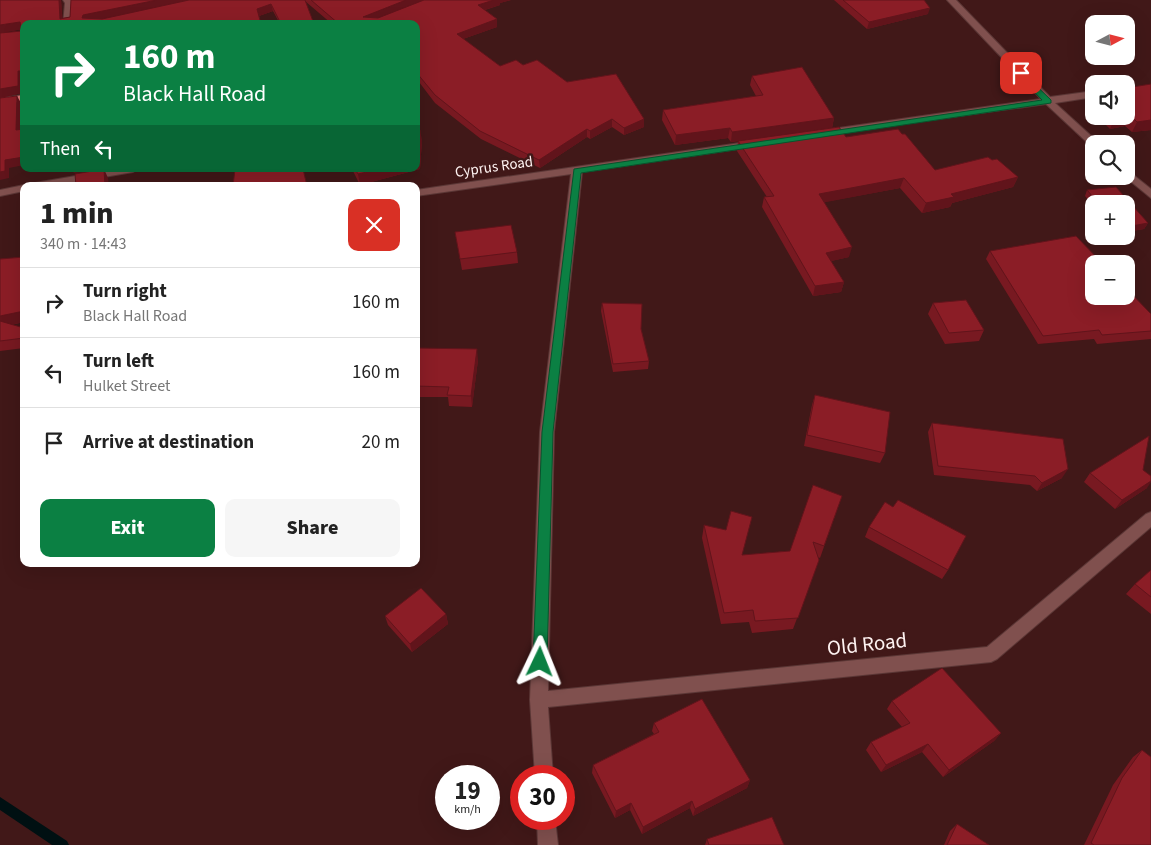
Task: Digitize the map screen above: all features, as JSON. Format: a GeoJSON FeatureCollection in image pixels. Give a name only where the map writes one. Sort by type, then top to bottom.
{"type":"FeatureCollection","features":[{"type":"Feature","properties":{"kind":"main road"},"geometry":{"type":"LineString","coordinates":[[0,101],[20,98]]}},
{"type":"Feature","properties":{"kind":"street"},"geometry":{"type":"LineString","coordinates":[[67,0],[69,3],[67,20]]}},
{"type":"Feature","properties":{"kind":"street"},"geometry":{"type":"LineString","coordinates":[[952,0],[1048,101],[1085,135]]}},
{"type":"Feature","properties":{"kind":"street"},"geometry":{"type":"LineString","coordinates":[[813,135],[1085,95]]}},
{"type":"Feature","properties":{"kind":"street"},"geometry":{"type":"LineString","coordinates":[[543,765],[539,700],[547,432],[577,171],[764,142]]}},
{"type":"Feature","properties":{"kind":"street","name":"Cyprus Road"},"geometry":{"type":"LineString","coordinates":[[420,192],[577,171]]}},
{"type":"Feature","properties":{"kind":"street"},"geometry":{"type":"LineString","coordinates":[[58,182],[116,172]]}},
{"type":"Feature","properties":{"kind":"street"},"geometry":{"type":"LineString","coordinates":[[1135,180],[1151,195]]}},
{"type":"Feature","properties":{"kind":"street"},"geometry":{"type":"LineString","coordinates":[[0,192],[20,189]]}},
{"type":"Feature","properties":{"kind":"street","name":"Old Road"},"geometry":{"type":"LineString","coordinates":[[539,700],[992,654],[1151,518]]}},
{"type":"Feature","properties":{"kind":"street"},"geometry":{"type":"LineString","coordinates":[[547,830],[548,845]]}},
{"type":"Feature","properties":{"kind":"building"},"geometry":{"type":"Polygon","coordinates":[[[0,0],[59,0],[60,19],[70,17],[71,0],[157,0],[83,15],[82,18],[102,19],[189,0],[305,0],[312,20],[279,20],[271,4],[257,9],[260,20],[20,20],[20,22],[0,25],[0,0]]]}},
{"type":"Feature","properties":{"kind":"building"},"geometry":{"type":"Polygon","coordinates":[[[311,0],[406,0],[363,17],[378,18],[424,0],[494,0],[478,5],[497,19],[457,34],[500,66],[516,60],[523,65],[537,60],[567,82],[616,74],[644,119],[624,128],[612,119],[590,131],[587,129],[539,160],[480,131],[435,95],[420,77],[420,20],[334,20],[311,0]]]}},
{"type":"Feature","properties":{"kind":"building"},"geometry":{"type":"Polygon","coordinates":[[[843,0],[924,0],[930,8],[869,22],[843,0]]]}},
{"type":"Feature","properties":{"kind":"building"},"geometry":{"type":"Polygon","coordinates":[[[20,31],[18,86],[0,89],[0,33],[20,31]]]}},
{"type":"Feature","properties":{"kind":"building"},"geometry":{"type":"Polygon","coordinates":[[[802,67],[834,118],[732,132],[730,128],[676,135],[663,110],[763,95],[752,76],[802,67]]]}},
{"type":"Feature","properties":{"kind":"building"},"geometry":{"type":"Polygon","coordinates":[[[1151,84],[1151,120],[1137,122],[1135,120],[1135,87],[1151,84]]]}},
{"type":"Feature","properties":{"kind":"building"},"geometry":{"type":"Polygon","coordinates":[[[17,96],[16,130],[20,130],[20,158],[5,160],[5,171],[0,172],[0,98],[17,96]]]}},
{"type":"Feature","properties":{"kind":"building"},"geometry":{"type":"Polygon","coordinates":[[[839,127],[846,137],[898,129],[902,134],[905,134],[935,170],[988,157],[992,160],[997,159],[1018,177],[951,194],[954,197],[926,203],[904,178],[819,194],[852,247],[826,253],[844,282],[815,286],[764,197],[774,196],[738,141],[839,127]]]}},
{"type":"Feature","properties":{"kind":"building"},"geometry":{"type":"Polygon","coordinates":[[[104,172],[105,182],[76,182],[75,174],[104,172]]]}},
{"type":"Feature","properties":{"kind":"building"},"geometry":{"type":"Polygon","coordinates":[[[235,172],[304,172],[306,182],[233,182],[235,172]]]}},
{"type":"Feature","properties":{"kind":"building"},"geometry":{"type":"Polygon","coordinates":[[[1116,187],[1123,195],[1091,195],[1087,190],[1116,187]]]}},
{"type":"Feature","properties":{"kind":"building"},"geometry":{"type":"Polygon","coordinates":[[[1135,208],[1148,223],[1135,225],[1135,208]]]}},
{"type":"Feature","properties":{"kind":"building"},"geometry":{"type":"Polygon","coordinates":[[[511,225],[517,252],[460,259],[455,232],[511,225]]]}},
{"type":"Feature","properties":{"kind":"building"},"geometry":{"type":"Polygon","coordinates":[[[1076,236],[1094,255],[1085,255],[1085,305],[1135,305],[1135,297],[1151,314],[1151,331],[1102,335],[1099,330],[1043,336],[990,251],[1076,236]]]}},
{"type":"Feature","properties":{"kind":"building"},"geometry":{"type":"Polygon","coordinates":[[[20,257],[20,312],[0,316],[0,259],[20,257]]]}},
{"type":"Feature","properties":{"kind":"building"},"geometry":{"type":"Polygon","coordinates":[[[966,300],[984,330],[949,333],[933,303],[966,300]]]}},
{"type":"Feature","properties":{"kind":"building"},"geometry":{"type":"Polygon","coordinates":[[[602,303],[642,304],[641,329],[649,361],[613,364],[602,303]]]}},
{"type":"Feature","properties":{"kind":"building"},"geometry":{"type":"Polygon","coordinates":[[[0,321],[20,327],[20,338],[0,341],[0,321]]]}},
{"type":"Feature","properties":{"kind":"building"},"geometry":{"type":"Polygon","coordinates":[[[420,348],[477,349],[471,396],[447,395],[449,387],[420,386],[420,348]]]}},
{"type":"Feature","properties":{"kind":"building"},"geometry":{"type":"Polygon","coordinates":[[[815,395],[890,412],[885,453],[807,435],[815,395]]]}},
{"type":"Feature","properties":{"kind":"building"},"geometry":{"type":"Polygon","coordinates":[[[932,423],[1063,439],[1068,469],[1042,483],[1035,476],[938,466],[932,423]]]}},
{"type":"Feature","properties":{"kind":"building"},"geometry":{"type":"Polygon","coordinates":[[[1149,436],[1143,470],[1151,476],[1151,481],[1122,500],[1090,473],[1149,436]]]}},
{"type":"Feature","properties":{"kind":"building"},"geometry":{"type":"Polygon","coordinates":[[[813,485],[842,496],[824,546],[813,542],[819,560],[798,618],[755,621],[753,610],[724,613],[704,525],[726,530],[731,511],[752,517],[742,555],[790,551],[813,485]]]}},
{"type":"Feature","properties":{"kind":"building"},"geometry":{"type":"Polygon","coordinates":[[[898,500],[966,536],[948,570],[869,527],[885,502],[893,507],[898,500]]]}},
{"type":"Feature","properties":{"kind":"building"},"geometry":{"type":"Polygon","coordinates":[[[1151,570],[1151,597],[1135,584],[1151,570]]]}},
{"type":"Feature","properties":{"kind":"building"},"geometry":{"type":"Polygon","coordinates":[[[421,588],[446,614],[410,644],[385,616],[421,588]]]}},
{"type":"Feature","properties":{"kind":"building"},"geometry":{"type":"Polygon","coordinates":[[[942,668],[1001,733],[949,770],[928,744],[886,765],[871,742],[910,723],[892,701],[942,668]]]}},
{"type":"Feature","properties":{"kind":"building"},"geometry":{"type":"Polygon","coordinates":[[[702,699],[750,780],[695,809],[692,801],[643,827],[631,803],[616,811],[593,765],[659,732],[654,723],[702,699]]]}},
{"type":"Feature","properties":{"kind":"building"},"geometry":{"type":"Polygon","coordinates":[[[1142,750],[1151,757],[1151,845],[1094,845],[1091,843],[1122,778],[1142,750]]]}},
{"type":"Feature","properties":{"kind":"building"},"geometry":{"type":"Polygon","coordinates":[[[772,817],[784,845],[709,845],[707,839],[772,817]]]}},
{"type":"Feature","properties":{"kind":"building"},"geometry":{"type":"Polygon","coordinates":[[[957,824],[989,845],[947,845],[957,824]]]}},
{"type":"Feature","properties":{"kind":"waterway"},"geometry":{"type":"LineString","coordinates":[[0,803],[63,845]]}},
{"type":"Feature","properties":{"kind":"route"},"geometry":{"type":"LineString","coordinates":[[540,662],[547,432],[577,171],[1048,101],[1021,73]]}}]}
